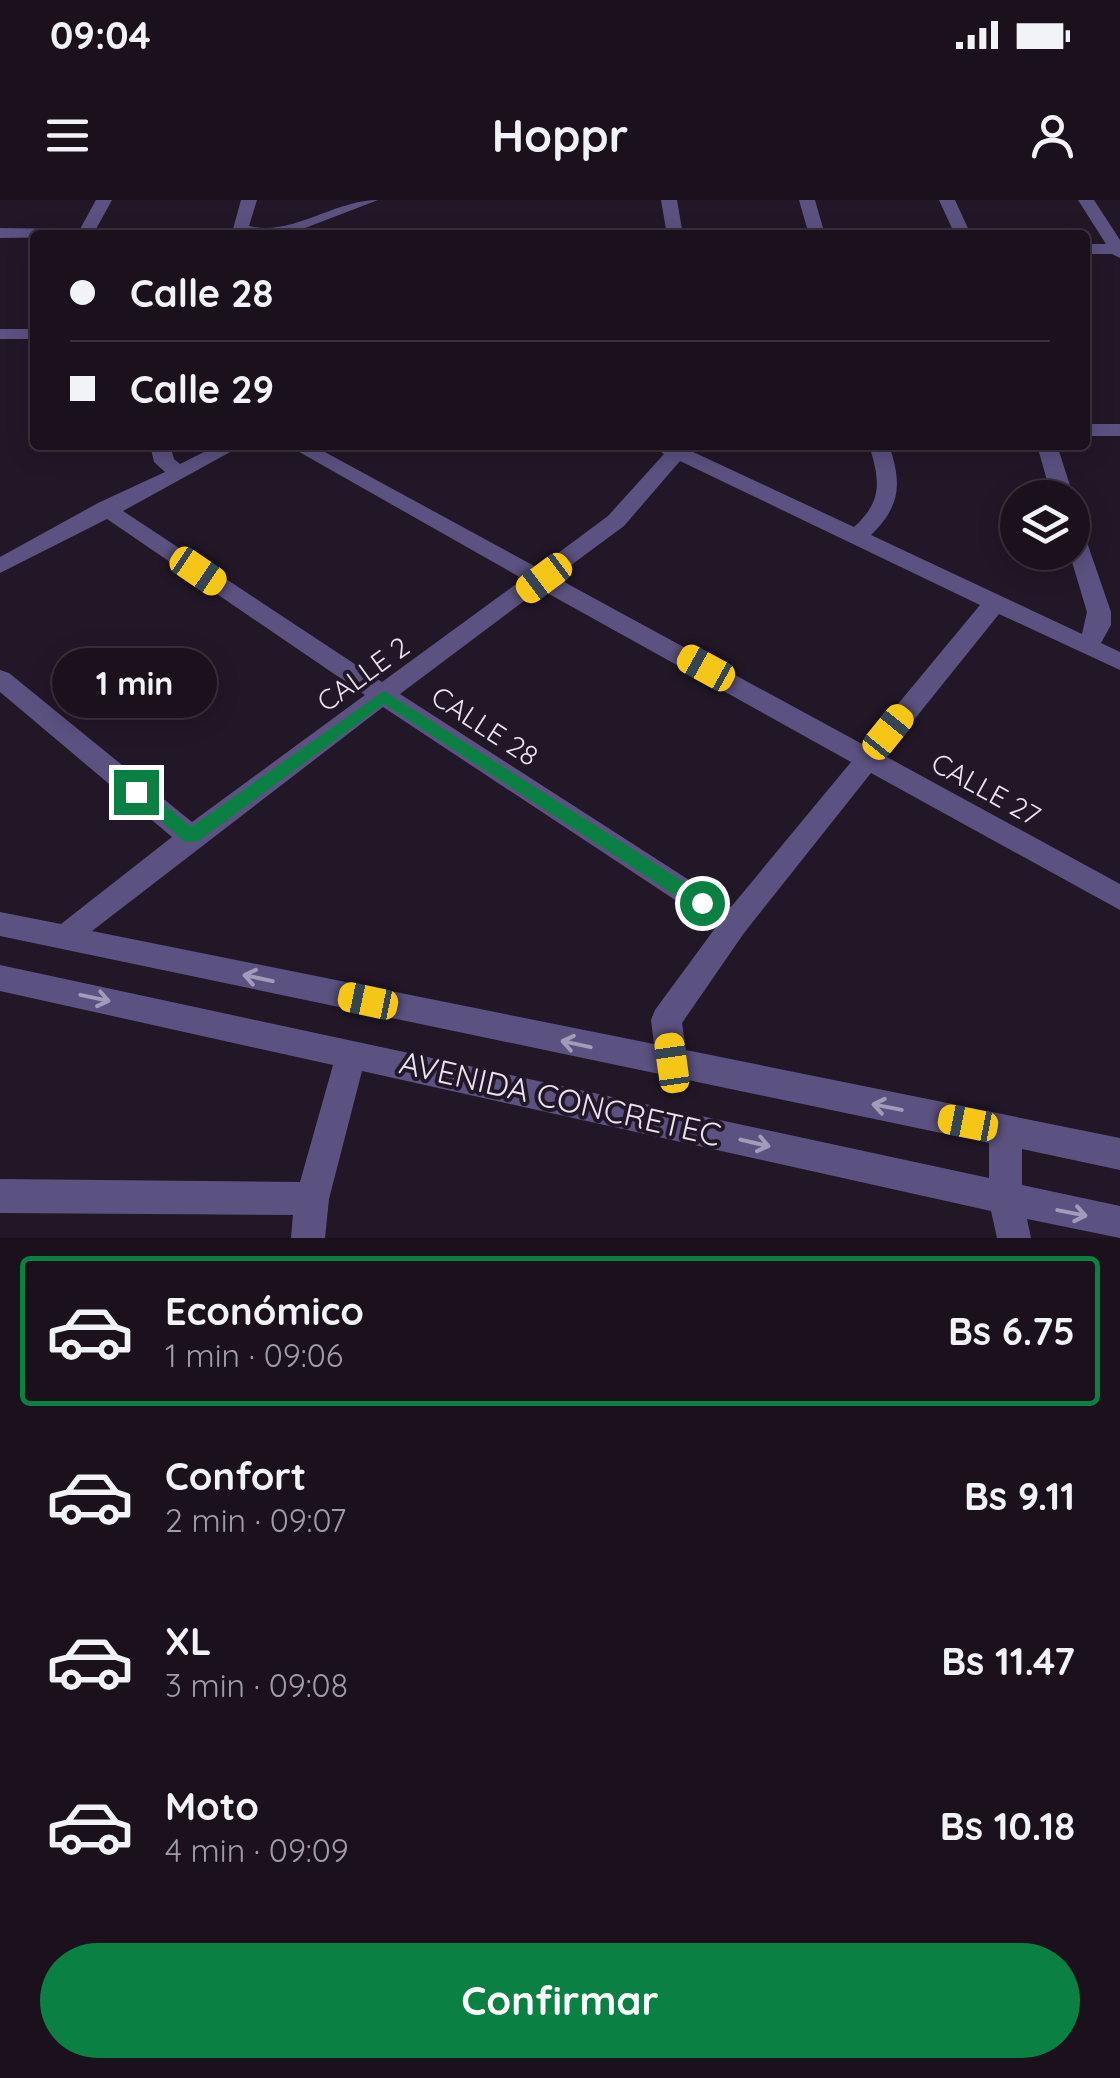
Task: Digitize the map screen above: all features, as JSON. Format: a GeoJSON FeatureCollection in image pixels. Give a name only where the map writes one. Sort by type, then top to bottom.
{"type":"FeatureCollection","features":[{"type":"Feature","properties":{"kind":"street"},"geometry":{"type":"LineString","coordinates":[[88,230],[104,200]]}},
{"type":"Feature","properties":{"kind":"street"},"geometry":{"type":"LineString","coordinates":[[234,230],[249,200]]}},
{"type":"Feature","properties":{"kind":"street"},"geometry":{"type":"LineString","coordinates":[[286,230],[370,200]]}},
{"type":"Feature","properties":{"kind":"street"},"geometry":{"type":"LineString","coordinates":[[669,200],[674,230]]}},
{"type":"Feature","properties":{"kind":"street"},"geometry":{"type":"LineString","coordinates":[[806,200],[815,230]]}},
{"type":"Feature","properties":{"kind":"street"},"geometry":{"type":"LineString","coordinates":[[947,200],[962,230]]}},
{"type":"Feature","properties":{"kind":"street"},"geometry":{"type":"LineString","coordinates":[[1086,200],[1119,250]]}},
{"type":"Feature","properties":{"kind":"street"},"geometry":{"type":"LineString","coordinates":[[0,233],[30,233]]}},
{"type":"Feature","properties":{"kind":"street"},"geometry":{"type":"LineString","coordinates":[[0,248],[30,248]]}},
{"type":"Feature","properties":{"kind":"street"},"geometry":{"type":"LineString","coordinates":[[1090,249],[1119,250]]}},
{"type":"Feature","properties":{"kind":"street"},"geometry":{"type":"LineString","coordinates":[[0,334],[30,334]]}},
{"type":"Feature","properties":{"kind":"street"},"geometry":{"type":"LineString","coordinates":[[1090,430],[1120,430]]}},
{"type":"Feature","properties":{"kind":"street"},"geometry":{"type":"LineString","coordinates":[[161,450],[164,462],[180,474]]}},
{"type":"Feature","properties":{"kind":"street"},"geometry":{"type":"LineString","coordinates":[[0,566],[105,508],[224,450]]}},
{"type":"Feature","properties":{"kind":"street","name":"CALLE 27"},"geometry":{"type":"LineString","coordinates":[[306,450],[1120,898]]}},
{"type":"Feature","properties":{"kind":"street","name":"CALLE 2"},"geometry":{"type":"LineString","coordinates":[[65,939],[89,915],[191,837],[616,521],[673,450]]}},
{"type":"Feature","properties":{"kind":"street"},"geometry":{"type":"LineString","coordinates":[[679,450],[855,538],[1120,662]]}},
{"type":"Feature","properties":{"kind":"street"},"geometry":{"type":"LineString","coordinates":[[855,538],[884,512],[891,495],[880,450]]}},
{"type":"Feature","properties":{"kind":"street"},"geometry":{"type":"LineString","coordinates":[[1049,450],[1058,480]]}},
{"type":"Feature","properties":{"kind":"street","name":"CALLE 28"},"geometry":{"type":"LineString","coordinates":[[105,508],[734,924]]}},
{"type":"Feature","properties":{"kind":"street"},"geometry":{"type":"LineString","coordinates":[[1086,570],[1099,612],[1099,625],[1086,648]]}},
{"type":"Feature","properties":{"kind":"street"},"geometry":{"type":"LineString","coordinates":[[672,1063],[666,1020],[734,924],[994,604]]}},
{"type":"Feature","properties":{"kind":"street"},"geometry":{"type":"LineString","coordinates":[[0,679],[191,837]]}},
{"type":"Feature","properties":{"kind":"street","name":"AVENIDA CONCRETEC"},"geometry":{"type":"LineString","coordinates":[[0,924],[1120,1154]]}},
{"type":"Feature","properties":{"kind":"street","name":"AVENIDA CONCRETEC"},"geometry":{"type":"LineString","coordinates":[[0,978],[1120,1223]]}},
{"type":"Feature","properties":{"kind":"street"},"geometry":{"type":"LineString","coordinates":[[308,1238],[312,1199],[352,1052]]}},
{"type":"Feature","properties":{"kind":"street"},"geometry":{"type":"LineString","coordinates":[[1006,1130],[1005,1200],[1014,1238]]}},
{"type":"Feature","properties":{"kind":"street"},"geometry":{"type":"LineString","coordinates":[[0,1196],[312,1199]]}},
{"type":"Feature","properties":{"kind":"route"},"geometry":{"type":"LineString","coordinates":[[136,792],[191,837],[384,696],[702,903]]}}]}
